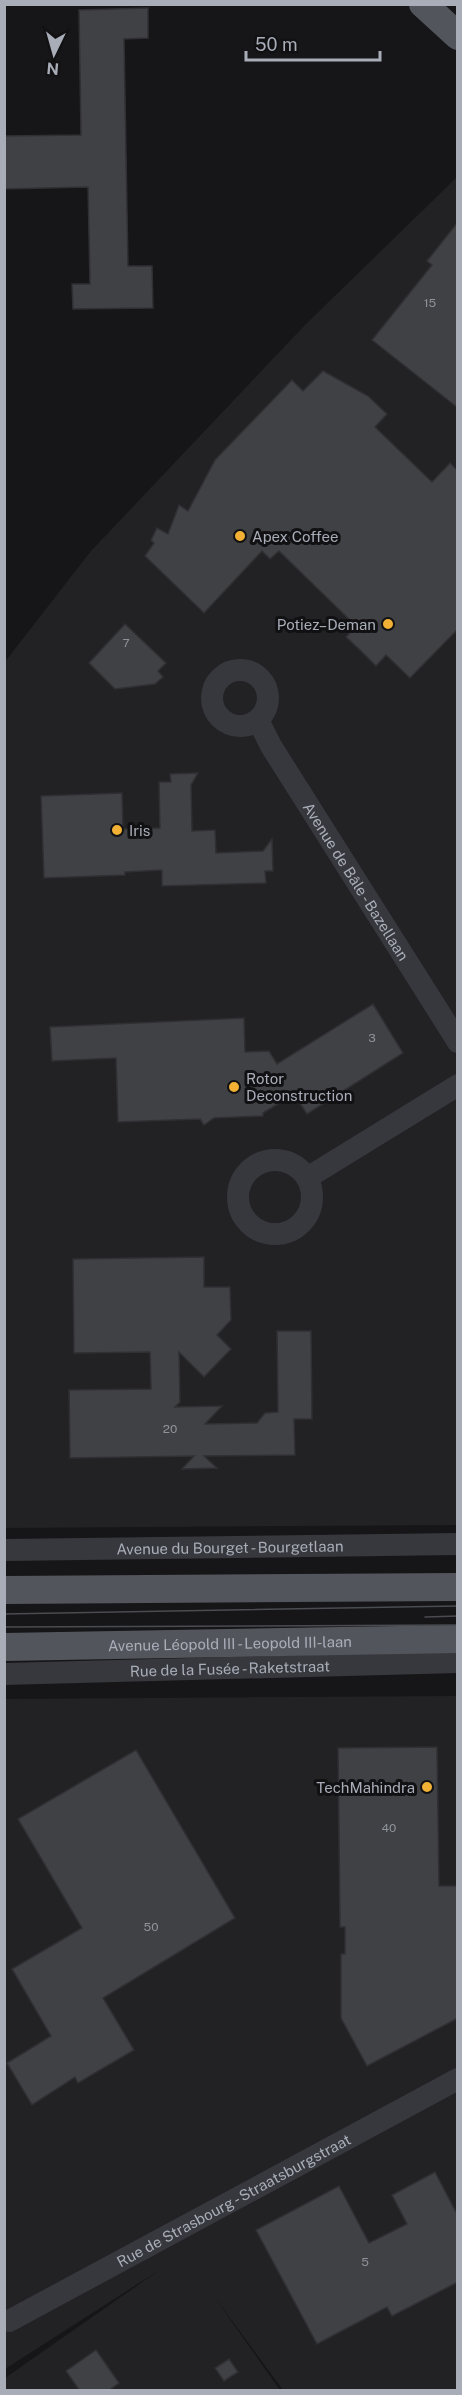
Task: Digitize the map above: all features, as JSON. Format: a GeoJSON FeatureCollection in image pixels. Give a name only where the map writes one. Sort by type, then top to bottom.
{"type":"FeatureCollection","features":[{"type":"Feature","properties":{"kind":"main road"},"geometry":{"type":"LineString","coordinates":[[423,4],[458,36]]}},
{"type":"Feature","properties":{"kind":"main road"},"geometry":{"type":"LineString","coordinates":[[4,1590],[458,1587]]}},
{"type":"Feature","properties":{"kind":"main road","name":"Avenue Léopold III - Leopold III-laan"},"geometry":{"type":"LineString","coordinates":[[4,1647],[458,1639]]}},
{"type":"Feature","properties":{"kind":"street","name":"Avenue de Bâle - Bazellaan"},"geometry":{"type":"LineString","coordinates":[[258,720],[271,746],[458,1042]]}},
{"type":"Feature","properties":{"kind":"street"},"geometry":{"type":"LineString","coordinates":[[307,1178],[458,1085]]}},
{"type":"Feature","properties":{"kind":"street","name":"Avenue du Bourget - Bourgetlaan"},"geometry":{"type":"LineString","coordinates":[[4,1550],[458,1544]]}},
{"type":"Feature","properties":{"kind":"street","name":"Rue de la Fusée - Raketstraat"},"geometry":{"type":"LineString","coordinates":[[4,1674],[458,1662]]}},
{"type":"Feature","properties":{"kind":"street","name":"Rue de Strasbourg - Straatsburgstraat"},"geometry":{"type":"LineString","coordinates":[[9,2321],[458,2079]]}},
{"type":"Feature","properties":{"kind":"shaded area"},"geometry":{"type":"Polygon","coordinates":[[[457,177],[457,1525],[5,1528],[4,663],[91,551],[305,325],[457,177]]]}},
{"type":"Feature","properties":{"kind":"shaded area"},"geometry":{"type":"Polygon","coordinates":[[[457,1696],[457,2390],[283,2390],[213,2295],[280,2390],[5,2390],[5,2378],[161,2269],[5,2369],[5,1699],[457,1696]]]}},
{"type":"Feature","properties":{"kind":"building"},"geometry":{"type":"Polygon","coordinates":[[[148,8],[148,38],[124,39],[128,266],[152,266],[153,308],[73,309],[72,284],[90,284],[88,187],[4,189],[4,136],[81,135],[79,10],[148,8]]]}},
{"type":"Feature","properties":{"kind":"building"},"geometry":{"type":"Polygon","coordinates":[[[458,222],[458,408],[372,340],[432,265],[427,261],[458,222]]]}},
{"type":"Feature","properties":{"kind":"building"},"geometry":{"type":"Polygon","coordinates":[[[323,371],[368,396],[387,414],[375,427],[432,482],[450,463],[458,471],[458,629],[410,678],[386,655],[376,666],[346,637],[356,626],[279,551],[270,559],[262,551],[204,613],[145,556],[154,543],[151,540],[157,528],[168,534],[179,505],[188,511],[215,460],[292,380],[303,391],[323,371]]]}},
{"type":"Feature","properties":{"kind":"building"},"geometry":{"type":"Polygon","coordinates":[[[125,624],[166,663],[158,671],[163,677],[155,684],[115,689],[89,663],[125,624]]]}},
{"type":"Feature","properties":{"kind":"building","name":"Iris"},"geometry":{"type":"Polygon","coordinates":[[[198,773],[191,785],[192,831],[215,830],[216,853],[263,851],[272,839],[273,871],[265,871],[266,883],[162,886],[162,870],[125,872],[125,875],[44,878],[41,796],[122,793],[123,829],[160,828],[159,782],[171,782],[170,774],[198,773]]]}},
{"type":"Feature","properties":{"kind":"building"},"geometry":{"type":"Polygon","coordinates":[[[373,1004],[403,1053],[307,1114],[294,1094],[263,1113],[263,1116],[214,1118],[204,1125],[200,1119],[118,1122],[116,1058],[52,1061],[50,1027],[244,1018],[245,1052],[269,1051],[277,1064],[373,1004]]]}},
{"type":"Feature","properties":{"kind":"building"},"geometry":{"type":"Polygon","coordinates":[[[204,1257],[204,1287],[230,1287],[231,1320],[217,1335],[231,1349],[204,1377],[179,1352],[180,1402],[175,1407],[222,1406],[205,1424],[257,1423],[265,1413],[278,1412],[277,1331],[311,1331],[312,1419],[294,1419],[295,1455],[204,1456],[217,1468],[182,1469],[194,1456],[70,1458],[69,1390],[151,1389],[150,1352],[74,1353],[73,1259],[204,1257]]]}},
{"type":"Feature","properties":{"kind":"building"},"geometry":{"type":"Polygon","coordinates":[[[437,1747],[439,1886],[458,1886],[458,2018],[367,2066],[341,2018],[341,1954],[345,1954],[345,1927],[340,1927],[338,1748],[437,1747]]]}},
{"type":"Feature","properties":{"kind":"building"},"geometry":{"type":"Polygon","coordinates":[[[136,1750],[235,1918],[103,1998],[134,2050],[78,2083],[75,2077],[32,2105],[7,2063],[51,2036],[12,1969],[82,1928],[18,1819],[136,1750]]]}},
{"type":"Feature","properties":{"kind":"building"},"geometry":{"type":"Polygon","coordinates":[[[435,2172],[458,2216],[458,2282],[392,2316],[387,2307],[317,2344],[256,2230],[339,2186],[369,2243],[407,2224],[392,2195],[435,2172]]]}},
{"type":"Feature","properties":{"kind":"building"},"geometry":{"type":"Polygon","coordinates":[[[96,2350],[119,2383],[108,2391],[80,2391],[66,2371],[96,2350]]]}},
{"type":"Feature","properties":{"kind":"building"},"geometry":{"type":"Polygon","coordinates":[[[229,2359],[238,2372],[224,2381],[215,2368],[229,2359]]]}},
{"type":"Feature","properties":{"kind":"tram line"},"geometry":{"type":"LineString","coordinates":[[4,1614],[458,1606]]}},
{"type":"Feature","properties":{"kind":"tram line"},"geometry":{"type":"LineString","coordinates":[[425,1617],[458,1616]]}},
{"type":"Feature","properties":{"kind":"tram line"},"geometry":{"type":"LineString","coordinates":[[4,1627],[458,1625]]}},
{"type":"Feature","properties":{"kind":"place","name":"Apex Coffee"},"geometry":{"type":"Point","coordinates":[240,536]}},
{"type":"Feature","properties":{"kind":"place","name":"Potiez–Deman"},"geometry":{"type":"Point","coordinates":[388,624]}},
{"type":"Feature","properties":{"kind":"place","name":"Iris"},"geometry":{"type":"Point","coordinates":[117,830]}},
{"type":"Feature","properties":{"kind":"place","name":"Rotor Deconstruction"},"geometry":{"type":"Point","coordinates":[234,1087]}},
{"type":"Feature","properties":{"kind":"place","name":"TechMahindra"},"geometry":{"type":"Point","coordinates":[427,1787]}}]}
